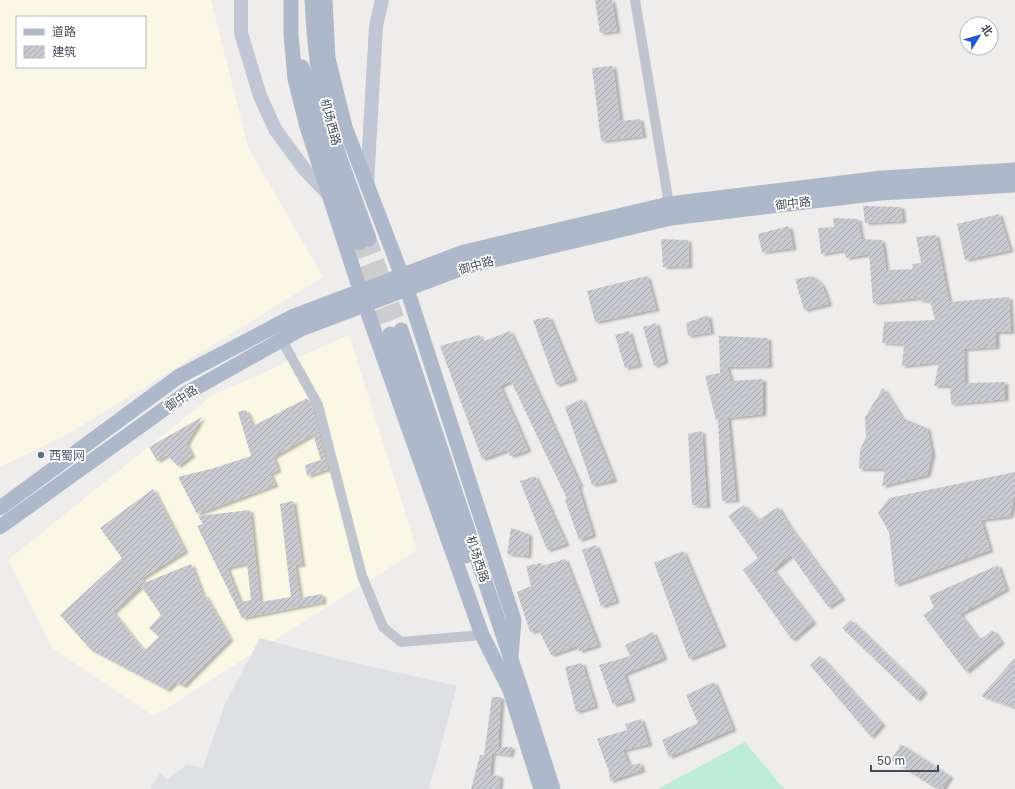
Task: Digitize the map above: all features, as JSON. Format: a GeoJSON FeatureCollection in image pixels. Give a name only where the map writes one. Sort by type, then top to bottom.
{"type":"FeatureCollection","features":[{"type":"Feature","properties":{"kind":"main road"},"geometry":{"type":"LineString","coordinates":[[291,0],[291,34],[295,79],[307,127],[363,298],[482,635],[511,692],[541,789]]}},
{"type":"Feature","properties":{"kind":"main road","name":"机场西路"},"geometry":{"type":"LineString","coordinates":[[299,0],[301,61],[325,146],[364,241],[329,124],[318,71],[312,0]]}},
{"type":"Feature","properties":{"kind":"main road"},"geometry":{"type":"LineString","coordinates":[[325,0],[328,58],[345,127],[404,282],[514,620],[511,657]]}},
{"type":"Feature","properties":{"kind":"main road","name":"御中路"},"geometry":{"type":"LineString","coordinates":[[0,526],[185,394],[278,333],[294,316],[363,298],[404,282],[464,252],[670,211],[882,178],[1015,170]]}},
{"type":"Feature","properties":{"kind":"main road","name":"御中路"},"geometry":{"type":"LineString","coordinates":[[670,211],[881,192],[1015,185]]}},
{"type":"Feature","properties":{"kind":"main road","name":"机场西路"},"geometry":{"type":"LineString","coordinates":[[511,692],[395,332],[511,657],[553,789]]}},
{"type":"Feature","properties":{"kind":"main road","name":"御中路"},"geometry":{"type":"LineString","coordinates":[[0,508],[178,377],[278,333]]}},
{"type":"Feature","properties":{"kind":"street"},"geometry":{"type":"LineString","coordinates":[[241,0],[242,32],[260,96],[274,129],[305,170],[329,195]]}},
{"type":"Feature","properties":{"kind":"street"},"geometry":{"type":"LineString","coordinates":[[367,184],[376,26],[382,0]]}},
{"type":"Feature","properties":{"kind":"street"},"geometry":{"type":"LineString","coordinates":[[635,0],[670,211]]}},
{"type":"Feature","properties":{"kind":"street"},"geometry":{"type":"LineString","coordinates":[[278,333],[318,405],[362,576],[383,627],[401,642],[482,635]]}},
{"type":"Feature","properties":{"kind":"shaded area"},"geometry":{"type":"Polygon","coordinates":[[[0,0],[211,0],[248,147],[323,277],[68,434],[0,467],[0,0]]]}},
{"type":"Feature","properties":{"kind":"shaded area"},"geometry":{"type":"Polygon","coordinates":[[[349,335],[417,550],[154,716],[52,648],[8,560],[213,395],[349,335]]]}},
{"type":"Feature","properties":{"kind":"shaded area"},"geometry":{"type":"Polygon","coordinates":[[[260,638],[334,658],[457,686],[429,789],[150,789],[160,773],[167,779],[188,764],[203,768],[225,704],[260,638]]]}},
{"type":"Feature","properties":{"kind":"green space"},"geometry":{"type":"Polygon","coordinates":[[[745,742],[784,789],[658,789],[745,742]]]}},
{"type":"Feature","properties":{"kind":"building"},"geometry":{"type":"Polygon","coordinates":[[[595,0],[612,0],[617,31],[600,33],[595,0]]]}},
{"type":"Feature","properties":{"kind":"building"},"geometry":{"type":"Polygon","coordinates":[[[613,66],[620,121],[640,119],[643,136],[601,141],[592,68],[613,66]]]}},
{"type":"Feature","properties":{"kind":"building"},"geometry":{"type":"Polygon","coordinates":[[[863,206],[901,207],[903,221],[865,223],[863,206]]]}},
{"type":"Feature","properties":{"kind":"building"},"geometry":{"type":"Polygon","coordinates":[[[999,214],[1010,250],[965,260],[957,224],[999,214]]]}},
{"type":"Feature","properties":{"kind":"building"},"geometry":{"type":"Polygon","coordinates":[[[833,218],[858,219],[861,239],[882,240],[886,270],[913,269],[912,264],[921,263],[916,237],[936,235],[949,302],[1009,297],[1011,332],[996,332],[996,347],[964,349],[965,383],[1005,382],[1005,399],[951,404],[950,386],[934,386],[939,362],[902,366],[904,344],[882,343],[884,322],[935,320],[930,301],[919,300],[918,298],[873,303],[869,254],[846,258],[844,250],[821,254],[818,228],[834,227],[833,218]]]}},
{"type":"Feature","properties":{"kind":"building"},"geometry":{"type":"Polygon","coordinates":[[[789,226],[793,248],[762,252],[758,234],[789,226]]]}},
{"type":"Feature","properties":{"kind":"building"},"geometry":{"type":"Polygon","coordinates":[[[661,239],[688,240],[689,266],[663,267],[661,239]]]}},
{"type":"Feature","properties":{"kind":"building"},"geometry":{"type":"Polygon","coordinates":[[[647,276],[656,309],[595,322],[587,291],[647,276]]]}},
{"type":"Feature","properties":{"kind":"building"},"geometry":{"type":"Polygon","coordinates":[[[813,276],[822,285],[829,304],[804,310],[795,279],[813,276]]]}},
{"type":"Feature","properties":{"kind":"building"},"geometry":{"type":"Polygon","coordinates":[[[708,315],[711,332],[688,336],[686,323],[708,315]]]}},
{"type":"Feature","properties":{"kind":"building"},"geometry":{"type":"Polygon","coordinates":[[[549,317],[574,379],[556,385],[533,320],[549,317]]]}},
{"type":"Feature","properties":{"kind":"building"},"geometry":{"type":"Polygon","coordinates":[[[656,323],[665,361],[654,366],[643,327],[656,323]]]}},
{"type":"Feature","properties":{"kind":"building"},"geometry":{"type":"Polygon","coordinates":[[[510,331],[580,485],[578,486],[593,535],[579,540],[565,500],[567,499],[511,381],[500,386],[528,450],[510,456],[507,450],[482,459],[440,346],[479,335],[482,342],[510,331]]]}},
{"type":"Feature","properties":{"kind":"building"},"geometry":{"type":"Polygon","coordinates":[[[629,331],[639,365],[625,368],[615,335],[629,331]]]}},
{"type":"Feature","properties":{"kind":"building"},"geometry":{"type":"Polygon","coordinates":[[[719,336],[768,338],[769,366],[727,367],[731,381],[763,379],[763,414],[728,418],[736,500],[722,501],[718,419],[716,420],[705,376],[720,373],[719,336]]]}},
{"type":"Feature","properties":{"kind":"building"},"geometry":{"type":"Polygon","coordinates":[[[883,388],[902,418],[927,428],[932,454],[927,475],[882,486],[885,469],[859,469],[860,450],[866,437],[865,417],[883,388]]]}},
{"type":"Feature","properties":{"kind":"building"},"geometry":{"type":"Polygon","coordinates":[[[307,398],[312,407],[328,469],[307,476],[305,465],[321,460],[313,434],[273,457],[278,470],[270,474],[275,485],[197,514],[178,477],[211,469],[251,456],[238,412],[246,410],[253,426],[307,398]]]}},
{"type":"Feature","properties":{"kind":"building"},"geometry":{"type":"Polygon","coordinates":[[[582,399],[614,480],[592,485],[565,407],[582,399]]]}},
{"type":"Feature","properties":{"kind":"building"},"geometry":{"type":"Polygon","coordinates":[[[202,417],[186,444],[192,455],[178,466],[167,455],[157,461],[149,447],[202,417]]]}},
{"type":"Feature","properties":{"kind":"building"},"geometry":{"type":"Polygon","coordinates":[[[702,431],[707,506],[692,505],[688,434],[702,431]]]}},
{"type":"Feature","properties":{"kind":"building"},"geometry":{"type":"Polygon","coordinates":[[[1015,472],[1015,491],[1010,516],[981,520],[990,550],[895,585],[889,532],[878,513],[889,498],[1015,472]]]}},
{"type":"Feature","properties":{"kind":"building"},"geometry":{"type":"Polygon","coordinates":[[[535,476],[566,544],[547,550],[520,481],[535,476]]]}},
{"type":"Feature","properties":{"kind":"building"},"geometry":{"type":"Polygon","coordinates":[[[153,489],[185,551],[142,578],[144,583],[191,564],[203,596],[205,595],[230,639],[183,686],[175,682],[167,690],[91,650],[60,615],[122,558],[100,528],[153,489]],[[141,586],[113,612],[144,651],[159,637],[149,628],[161,615],[141,586]]]}},
{"type":"Feature","properties":{"kind":"building"},"geometry":{"type":"Polygon","coordinates":[[[293,501],[302,565],[295,565],[300,598],[322,594],[323,602],[242,618],[197,526],[203,524],[198,516],[250,510],[260,602],[291,597],[280,504],[293,501]],[[247,563],[227,568],[240,602],[237,603],[251,600],[247,563]]]}},
{"type":"Feature","properties":{"kind":"building"},"geometry":{"type":"Polygon","coordinates":[[[744,505],[758,520],[778,507],[789,526],[842,598],[828,607],[791,555],[773,570],[813,622],[792,640],[743,570],[758,558],[728,516],[744,505]]]}},
{"type":"Feature","properties":{"kind":"building"},"geometry":{"type":"Polygon","coordinates":[[[511,528],[529,534],[528,556],[507,554],[511,528]]]}},
{"type":"Feature","properties":{"kind":"building"},"geometry":{"type":"Polygon","coordinates":[[[596,545],[616,601],[601,606],[582,550],[596,545]]]}},
{"type":"Feature","properties":{"kind":"building"},"geometry":{"type":"Polygon","coordinates":[[[683,551],[723,645],[689,659],[654,563],[683,551]]]}},
{"type":"Feature","properties":{"kind":"building"},"geometry":{"type":"Polygon","coordinates":[[[565,559],[598,645],[579,651],[577,646],[551,655],[539,630],[530,632],[517,592],[531,586],[526,566],[541,563],[542,566],[565,559]]]}},
{"type":"Feature","properties":{"kind":"building"},"geometry":{"type":"Polygon","coordinates":[[[998,565],[1006,589],[960,614],[979,640],[993,630],[1001,642],[966,672],[923,615],[934,608],[929,596],[998,565]]]}},
{"type":"Feature","properties":{"kind":"building"},"geometry":{"type":"Polygon","coordinates":[[[851,620],[924,691],[917,700],[842,628],[851,620]]]}},
{"type":"Feature","properties":{"kind":"building"},"geometry":{"type":"Polygon","coordinates":[[[653,632],[664,658],[624,674],[632,699],[613,705],[599,665],[630,656],[625,645],[653,632]]]}},
{"type":"Feature","properties":{"kind":"building"},"geometry":{"type":"Polygon","coordinates":[[[820,656],[882,724],[871,737],[810,665],[820,656]]]}},
{"type":"Feature","properties":{"kind":"building"},"geometry":{"type":"Polygon","coordinates":[[[1015,658],[1015,708],[981,696],[1015,658]]]}},
{"type":"Feature","properties":{"kind":"building"},"geometry":{"type":"Polygon","coordinates":[[[582,663],[595,706],[576,712],[565,667],[582,663]]]}},
{"type":"Feature","properties":{"kind":"building"},"geometry":{"type":"Polygon","coordinates":[[[714,682],[733,729],[669,757],[662,740],[698,723],[686,695],[714,682]]]}},
{"type":"Feature","properties":{"kind":"building"},"geometry":{"type":"Polygon","coordinates":[[[492,697],[501,697],[498,747],[512,747],[510,755],[492,753],[490,775],[500,776],[499,789],[471,789],[480,755],[484,755],[492,697]]]}},
{"type":"Feature","properties":{"kind":"building"},"geometry":{"type":"Polygon","coordinates":[[[641,719],[649,744],[623,750],[629,766],[640,763],[642,770],[610,781],[609,772],[597,739],[627,730],[625,724],[641,719]]]}},
{"type":"Feature","properties":{"kind":"building"},"geometry":{"type":"Polygon","coordinates":[[[901,744],[950,776],[942,789],[937,789],[891,760],[901,744]]]}},
{"type":"Feature","properties":{"kind":"tunnel"},"geometry":{"type":"LineString","coordinates":[[369,239],[401,330]]}},
{"type":"Feature","properties":{"kind":"tunnel"},"geometry":{"type":"LineString","coordinates":[[359,243],[390,334]]}},
{"type":"Feature","properties":{"kind":"place","name":"西蜀网"},"geometry":{"type":"Point","coordinates":[41,455]}}]}
